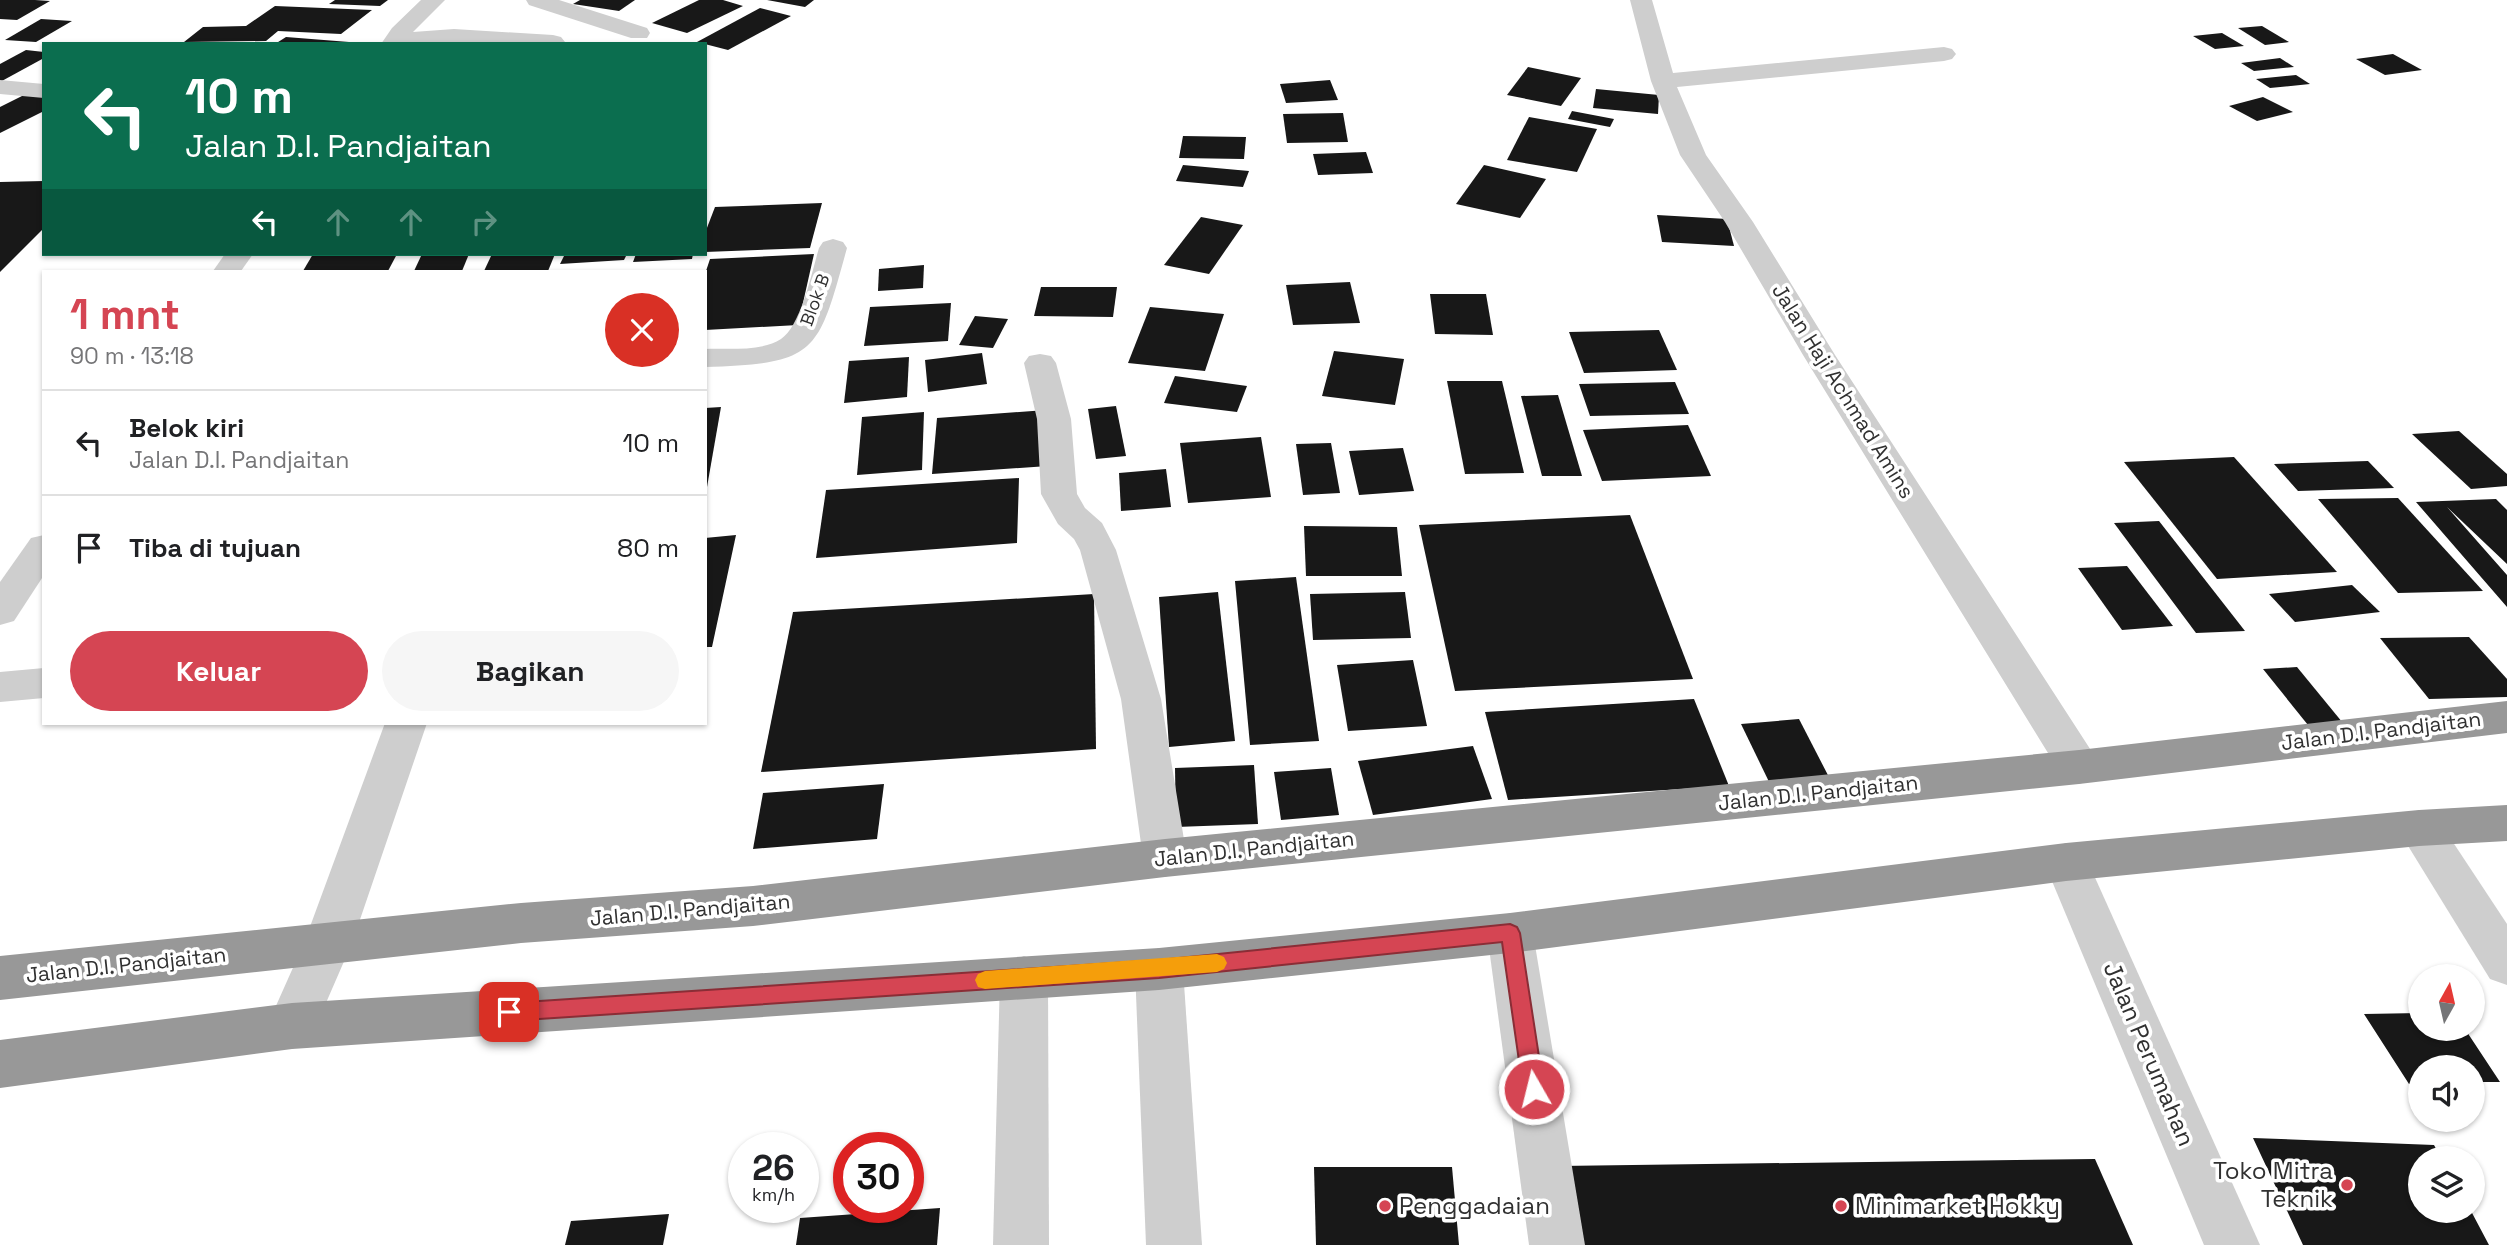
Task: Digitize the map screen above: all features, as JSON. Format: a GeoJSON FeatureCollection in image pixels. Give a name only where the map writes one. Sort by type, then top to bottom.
{"type":"FeatureCollection","features":[{"type":"Feature","properties":{"kind":"highway","name":"Jalan D.I. Pandjaitan"},"geometry":{"type":"LineString","coordinates":[[0,978],[521,923],[754,906],[1165,858],[2079,767],[2507,717]]}},
{"type":"Feature","properties":{"kind":"highway"},"geometry":{"type":"LineString","coordinates":[[0,1064],[292,1026],[1159,969],[1510,933],[2066,862],[2507,822]]}},
{"type":"Feature","properties":{"kind":"street"},"geometry":{"type":"LineString","coordinates":[[394,42],[434,0]]}},
{"type":"Feature","properties":{"kind":"street"},"geometry":{"type":"LineString","coordinates":[[537,0],[639,33]]}},
{"type":"Feature","properties":{"kind":"street","name":"Jalan Haji Achmad Amins"},"geometry":{"type":"LineString","coordinates":[[1641,0],[1663,81],[1693,155],[1739,222],[1819,355],[2079,767]]}},
{"type":"Feature","properties":{"kind":"street"},"geometry":{"type":"LineString","coordinates":[[402,42],[454,36],[553,42]]}},
{"type":"Feature","properties":{"kind":"street"},"geometry":{"type":"LineString","coordinates":[[1663,81],[1944,54]]}},
{"type":"Feature","properties":{"kind":"street"},"geometry":{"type":"LineString","coordinates":[[0,87],[42,91]]}},
{"type":"Feature","properties":{"kind":"street","name":"Blok B"},"geometry":{"type":"LineString","coordinates":[[707,358],[759,355],[783,350],[798,341],[807,327],[833,247]]}},
{"type":"Feature","properties":{"kind":"street"},"geometry":{"type":"LineString","coordinates":[[1040,363],[1054,419],[1059,494],[1071,516],[1089,532],[1098,550],[1141,699],[1165,858]]}},
{"type":"Feature","properties":{"kind":"street"},"geometry":{"type":"LineString","coordinates":[[0,611],[42,550]]}},
{"type":"Feature","properties":{"kind":"street"},"geometry":{"type":"LineString","coordinates":[[0,687],[42,684]]}},
{"type":"Feature","properties":{"kind":"street"},"geometry":{"type":"LineString","coordinates":[[292,1026],[328,943],[405,725]]}},
{"type":"Feature","properties":{"kind":"street"},"geometry":{"type":"LineString","coordinates":[[2419,828],[2507,964]]}},
{"type":"Feature","properties":{"kind":"street","name":"Jalan Perumahan"},"geometry":{"type":"LineString","coordinates":[[2066,862],[2232,1245]]}},
{"type":"Feature","properties":{"kind":"street"},"geometry":{"type":"LineString","coordinates":[[1510,933],[1557,1245]]}},
{"type":"Feature","properties":{"kind":"street"},"geometry":{"type":"LineString","coordinates":[[1159,969],[1174,1245]]}},
{"type":"Feature","properties":{"kind":"street"},"geometry":{"type":"LineString","coordinates":[[1021,1245],[1024,978]]}},
{"type":"Feature","properties":{"kind":"building"},"geometry":{"type":"Polygon","coordinates":[[[0,0],[50,1],[17,20],[0,19],[0,0]]]}},
{"type":"Feature","properties":{"kind":"building"},"geometry":{"type":"Polygon","coordinates":[[[335,0],[388,0],[380,6],[329,4],[335,0]]]}},
{"type":"Feature","properties":{"kind":"building"},"geometry":{"type":"Polygon","coordinates":[[[580,0],[635,0],[619,11],[573,4],[580,0]]]}},
{"type":"Feature","properties":{"kind":"building"},"geometry":{"type":"Polygon","coordinates":[[[699,0],[723,0],[743,6],[687,33],[652,23],[699,0]]]}},
{"type":"Feature","properties":{"kind":"building"},"geometry":{"type":"Polygon","coordinates":[[[767,0],[814,0],[805,7],[767,0]]]}},
{"type":"Feature","properties":{"kind":"building"},"geometry":{"type":"Polygon","coordinates":[[[275,6],[372,10],[341,34],[278,31],[266,41],[184,42],[203,27],[246,26],[275,6]]]}},
{"type":"Feature","properties":{"kind":"building"},"geometry":{"type":"Polygon","coordinates":[[[760,8],[791,16],[728,50],[707,45],[707,42],[697,42],[760,8]]]}},
{"type":"Feature","properties":{"kind":"building"},"geometry":{"type":"Polygon","coordinates":[[[41,19],[72,21],[36,42],[5,40],[41,19]]]}},
{"type":"Feature","properties":{"kind":"building"},"geometry":{"type":"Polygon","coordinates":[[[2262,26],[2289,42],[2265,45],[2238,28],[2262,26]]]}},
{"type":"Feature","properties":{"kind":"building"},"geometry":{"type":"Polygon","coordinates":[[[2222,33],[2244,46],[2215,49],[2193,36],[2222,33]]]}},
{"type":"Feature","properties":{"kind":"building"},"geometry":{"type":"Polygon","coordinates":[[[286,37],[349,42],[278,42],[286,37]]]}},
{"type":"Feature","properties":{"kind":"building"},"geometry":{"type":"Polygon","coordinates":[[[26,50],[42,52],[42,59],[0,82],[0,64],[26,50]]]}},
{"type":"Feature","properties":{"kind":"building"},"geometry":{"type":"Polygon","coordinates":[[[2393,54],[2422,70],[2385,75],[2356,59],[2393,54]]]}},
{"type":"Feature","properties":{"kind":"building"},"geometry":{"type":"Polygon","coordinates":[[[2280,58],[2294,67],[2254,71],[2241,63],[2280,58]]]}},
{"type":"Feature","properties":{"kind":"building"},"geometry":{"type":"Polygon","coordinates":[[[1528,67],[1581,78],[1561,106],[1507,95],[1528,67]]]}},
{"type":"Feature","properties":{"kind":"building"},"geometry":{"type":"Polygon","coordinates":[[[2296,75],[2310,84],[2270,88],[2256,79],[2296,75]]]}},
{"type":"Feature","properties":{"kind":"building"},"geometry":{"type":"Polygon","coordinates":[[[1330,80],[1338,100],[1286,103],[1280,84],[1330,80]]]}},
{"type":"Feature","properties":{"kind":"building"},"geometry":{"type":"Polygon","coordinates":[[[1596,89],[1659,95],[1658,114],[1593,108],[1596,89]]]}},
{"type":"Feature","properties":{"kind":"building"},"geometry":{"type":"Polygon","coordinates":[[[30,92],[42,94],[42,112],[0,133],[0,107],[30,92]]]}},
{"type":"Feature","properties":{"kind":"building"},"geometry":{"type":"Polygon","coordinates":[[[2263,97],[2293,112],[2257,121],[2229,106],[2263,97]]]}},
{"type":"Feature","properties":{"kind":"building"},"geometry":{"type":"Polygon","coordinates":[[[1572,111],[1614,119],[1610,127],[1568,119],[1572,111]]]}},
{"type":"Feature","properties":{"kind":"building"},"geometry":{"type":"Polygon","coordinates":[[[1343,113],[1348,142],[1287,143],[1283,114],[1343,113]]]}},
{"type":"Feature","properties":{"kind":"building"},"geometry":{"type":"Polygon","coordinates":[[[1529,117],[1597,129],[1577,172],[1507,160],[1529,117]]]}},
{"type":"Feature","properties":{"kind":"building"},"geometry":{"type":"Polygon","coordinates":[[[1183,136],[1246,137],[1244,159],[1179,158],[1183,136]]]}},
{"type":"Feature","properties":{"kind":"building"},"geometry":{"type":"Polygon","coordinates":[[[1366,152],[1373,173],[1318,175],[1313,154],[1366,152]]]}},
{"type":"Feature","properties":{"kind":"building"},"geometry":{"type":"Polygon","coordinates":[[[1183,165],[1249,171],[1243,187],[1176,181],[1183,165]]]}},
{"type":"Feature","properties":{"kind":"building"},"geometry":{"type":"Polygon","coordinates":[[[1484,165],[1546,179],[1520,218],[1456,204],[1484,165]]]}},
{"type":"Feature","properties":{"kind":"building"},"geometry":{"type":"Polygon","coordinates":[[[42,181],[42,230],[0,272],[0,182],[42,181]]]}},
{"type":"Feature","properties":{"kind":"building"},"geometry":{"type":"Polygon","coordinates":[[[822,203],[810,248],[707,252],[707,228],[715,207],[822,203]]]}},
{"type":"Feature","properties":{"kind":"building"},"geometry":{"type":"Polygon","coordinates":[[[1657,215],[1727,219],[1734,246],[1662,242],[1657,215]]]}},
{"type":"Feature","properties":{"kind":"building"},"geometry":{"type":"Polygon","coordinates":[[[1201,217],[1243,225],[1209,274],[1164,265],[1201,217]]]}},
{"type":"Feature","properties":{"kind":"building"},"geometry":{"type":"Polygon","coordinates":[[[814,254],[798,325],[707,330],[706,270],[710,259],[814,254]]]}},
{"type":"Feature","properties":{"kind":"building"},"geometry":{"type":"Polygon","coordinates":[[[312,256],[396,256],[389,270],[304,270],[312,256]]]}},
{"type":"Feature","properties":{"kind":"building"},"geometry":{"type":"Polygon","coordinates":[[[421,256],[468,256],[462,270],[414,270],[421,256]]]}},
{"type":"Feature","properties":{"kind":"building"},"geometry":{"type":"Polygon","coordinates":[[[491,256],[554,256],[548,270],[484,270],[491,256]]]}},
{"type":"Feature","properties":{"kind":"building"},"geometry":{"type":"Polygon","coordinates":[[[564,256],[626,256],[624,260],[560,264],[564,256]]]}},
{"type":"Feature","properties":{"kind":"building"},"geometry":{"type":"Polygon","coordinates":[[[635,256],[693,256],[692,259],[633,262],[635,256]]]}},
{"type":"Feature","properties":{"kind":"building"},"geometry":{"type":"Polygon","coordinates":[[[924,265],[923,288],[878,291],[879,269],[924,265]]]}},
{"type":"Feature","properties":{"kind":"building"},"geometry":{"type":"Polygon","coordinates":[[[1350,282],[1360,323],[1293,325],[1286,285],[1350,282]]]}},
{"type":"Feature","properties":{"kind":"building"},"geometry":{"type":"Polygon","coordinates":[[[1041,287],[1117,287],[1113,317],[1034,316],[1041,287]]]}},
{"type":"Feature","properties":{"kind":"building"},"geometry":{"type":"Polygon","coordinates":[[[1430,294],[1486,294],[1493,335],[1435,334],[1430,294]]]}},
{"type":"Feature","properties":{"kind":"building"},"geometry":{"type":"Polygon","coordinates":[[[951,303],[948,341],[864,346],[870,307],[951,303]]]}},
{"type":"Feature","properties":{"kind":"building"},"geometry":{"type":"Polygon","coordinates":[[[1150,307],[1224,314],[1205,371],[1128,363],[1150,307]]]}},
{"type":"Feature","properties":{"kind":"building"},"geometry":{"type":"Polygon","coordinates":[[[975,316],[1008,319],[993,348],[959,345],[975,316]]]}},
{"type":"Feature","properties":{"kind":"building"},"geometry":{"type":"Polygon","coordinates":[[[1659,330],[1677,370],[1584,373],[1569,332],[1659,330]]]}},
{"type":"Feature","properties":{"kind":"building"},"geometry":{"type":"Polygon","coordinates":[[[1334,351],[1404,359],[1395,405],[1322,396],[1334,351]]]}},
{"type":"Feature","properties":{"kind":"building"},"geometry":{"type":"Polygon","coordinates":[[[982,353],[987,384],[928,392],[925,360],[982,353]]]}},
{"type":"Feature","properties":{"kind":"building"},"geometry":{"type":"Polygon","coordinates":[[[909,357],[907,397],[844,403],[849,361],[909,357]]]}},
{"type":"Feature","properties":{"kind":"building"},"geometry":{"type":"Polygon","coordinates":[[[1175,376],[1247,386],[1237,412],[1164,403],[1175,376]]]}},
{"type":"Feature","properties":{"kind":"building"},"geometry":{"type":"Polygon","coordinates":[[[1447,381],[1502,381],[1524,473],[1465,474],[1447,381]]]}},
{"type":"Feature","properties":{"kind":"building"},"geometry":{"type":"Polygon","coordinates":[[[1675,382],[1689,414],[1590,416],[1579,384],[1675,382]]]}},
{"type":"Feature","properties":{"kind":"building"},"geometry":{"type":"Polygon","coordinates":[[[1558,395],[1582,476],[1542,476],[1521,396],[1558,395]]]}},
{"type":"Feature","properties":{"kind":"building"},"geometry":{"type":"Polygon","coordinates":[[[1116,406],[1126,456],[1096,459],[1088,409],[1116,406]]]}},
{"type":"Feature","properties":{"kind":"building"},"geometry":{"type":"Polygon","coordinates":[[[721,407],[707,487],[707,408],[721,407]]]}},
{"type":"Feature","properties":{"kind":"building"},"geometry":{"type":"Polygon","coordinates":[[[1046,410],[1048,466],[932,474],[937,418],[1046,410]]]}},
{"type":"Feature","properties":{"kind":"building"},"geometry":{"type":"Polygon","coordinates":[[[924,412],[922,470],[857,475],[862,417],[924,412]]]}},
{"type":"Feature","properties":{"kind":"building"},"geometry":{"type":"Polygon","coordinates":[[[1688,425],[1711,476],[1602,481],[1583,430],[1688,425]]]}},
{"type":"Feature","properties":{"kind":"building"},"geometry":{"type":"Polygon","coordinates":[[[2459,431],[2507,474],[2507,486],[2471,489],[2412,434],[2459,431]]]}},
{"type":"Feature","properties":{"kind":"building"},"geometry":{"type":"Polygon","coordinates":[[[1261,437],[1271,497],[1188,503],[1180,443],[1261,437]]]}},
{"type":"Feature","properties":{"kind":"building"},"geometry":{"type":"Polygon","coordinates":[[[1331,443],[1340,493],[1303,495],[1296,444],[1331,443]]]}},
{"type":"Feature","properties":{"kind":"building"},"geometry":{"type":"Polygon","coordinates":[[[1403,448],[1414,491],[1359,495],[1349,451],[1403,448]]]}},
{"type":"Feature","properties":{"kind":"building"},"geometry":{"type":"Polygon","coordinates":[[[2234,457],[2337,572],[2217,579],[2124,462],[2234,457]]]}},
{"type":"Feature","properties":{"kind":"building"},"geometry":{"type":"Polygon","coordinates":[[[2368,461],[2394,488],[2298,491],[2274,464],[2368,461]]]}},
{"type":"Feature","properties":{"kind":"building"},"geometry":{"type":"Polygon","coordinates":[[[1166,469],[1171,507],[1121,511],[1119,473],[1166,469]]]}},
{"type":"Feature","properties":{"kind":"building"},"geometry":{"type":"Polygon","coordinates":[[[1019,478],[1017,543],[816,558],[826,490],[1019,478]]]}},
{"type":"Feature","properties":{"kind":"building"},"geometry":{"type":"Polygon","coordinates":[[[2398,498],[2483,591],[2398,593],[2318,499],[2398,498]]]}},
{"type":"Feature","properties":{"kind":"building"},"geometry":{"type":"Polygon","coordinates":[[[2496,499],[2507,510],[2507,564],[2447,507],[2507,575],[2507,607],[2416,502],[2496,499]]]}},
{"type":"Feature","properties":{"kind":"building"},"geometry":{"type":"Polygon","coordinates":[[[1630,515],[1693,679],[1455,691],[1419,525],[1630,515]]]}},
{"type":"Feature","properties":{"kind":"building"},"geometry":{"type":"Polygon","coordinates":[[[2159,521],[2245,631],[2196,633],[2114,523],[2159,521]]]}},
{"type":"Feature","properties":{"kind":"building"},"geometry":{"type":"Polygon","coordinates":[[[1304,526],[1397,527],[1402,576],[1306,576],[1304,526]]]}},
{"type":"Feature","properties":{"kind":"building"},"geometry":{"type":"Polygon","coordinates":[[[736,535],[712,647],[707,647],[707,538],[736,535]]]}},
{"type":"Feature","properties":{"kind":"building"},"geometry":{"type":"Polygon","coordinates":[[[2127,566],[2173,626],[2122,630],[2078,568],[2127,566]]]}},
{"type":"Feature","properties":{"kind":"building"},"geometry":{"type":"Polygon","coordinates":[[[1296,577],[1319,741],[1250,745],[1235,581],[1296,577]]]}},
{"type":"Feature","properties":{"kind":"building"},"geometry":{"type":"Polygon","coordinates":[[[2352,585],[2380,612],[2295,622],[2269,594],[2352,585]]]}},
{"type":"Feature","properties":{"kind":"building"},"geometry":{"type":"Polygon","coordinates":[[[1218,592],[1235,741],[1169,747],[1159,597],[1218,592]]]}},
{"type":"Feature","properties":{"kind":"building"},"geometry":{"type":"Polygon","coordinates":[[[1405,592],[1411,638],[1313,640],[1310,594],[1405,592]]]}},
{"type":"Feature","properties":{"kind":"building"},"geometry":{"type":"Polygon","coordinates":[[[1094,594],[1096,749],[761,772],[793,612],[1094,594]]]}},
{"type":"Feature","properties":{"kind":"building"},"geometry":{"type":"Polygon","coordinates":[[[2469,637],[2507,679],[2507,697],[2429,699],[2380,638],[2469,637]]]}},
{"type":"Feature","properties":{"kind":"building"},"geometry":{"type":"Polygon","coordinates":[[[1413,660],[1427,726],[1348,731],[1337,665],[1413,660]]]}},
{"type":"Feature","properties":{"kind":"building"},"geometry":{"type":"Polygon","coordinates":[[[2297,667],[2347,728],[2312,730],[2263,669],[2297,667]]]}},
{"type":"Feature","properties":{"kind":"building"},"geometry":{"type":"Polygon","coordinates":[[[1694,699],[1729,786],[1508,800],[1485,712],[1694,699]]]}},
{"type":"Feature","properties":{"kind":"building"},"geometry":{"type":"Polygon","coordinates":[[[1799,719],[1832,783],[1772,788],[1741,724],[1799,719]]]}},
{"type":"Feature","properties":{"kind":"building"},"geometry":{"type":"Polygon","coordinates":[[[1473,746],[1492,799],[1373,815],[1358,761],[1473,746]]]}},
{"type":"Feature","properties":{"kind":"building"},"geometry":{"type":"Polygon","coordinates":[[[1254,765],[1258,824],[1176,827],[1175,768],[1254,765]]]}},
{"type":"Feature","properties":{"kind":"building"},"geometry":{"type":"Polygon","coordinates":[[[1331,768],[1339,815],[1281,820],[1274,772],[1331,768]]]}},
{"type":"Feature","properties":{"kind":"building"},"geometry":{"type":"Polygon","coordinates":[[[884,784],[877,839],[753,849],[763,793],[884,784]]]}},
{"type":"Feature","properties":{"kind":"building"},"geometry":{"type":"Polygon","coordinates":[[[2408,1013],[2408,1041],[2473,1041],[2482,1055],[2408,1055],[2408,1082],[2364,1014],[2408,1013]]]}},
{"type":"Feature","properties":{"kind":"building"},"geometry":{"type":"Polygon","coordinates":[[[2485,1059],[2500,1082],[2485,1082],[2485,1059]]]}},
{"type":"Feature","properties":{"kind":"building","name":"Toko Mitra Teknik"},"geometry":{"type":"Polygon","coordinates":[[[2253,1138],[2434,1145],[2408,1146],[2408,1223],[2477,1223],[2489,1245],[2303,1245],[2253,1138]]]}},
{"type":"Feature","properties":{"kind":"building","name":"Minimarket Hokky"},"geometry":{"type":"Polygon","coordinates":[[[2095,1159],[2133,1245],[1573,1245],[1559,1166],[2095,1159]]]}},
{"type":"Feature","properties":{"kind":"building","name":"Penggadaian"},"geometry":{"type":"Polygon","coordinates":[[[1314,1167],[1452,1167],[1459,1245],[1316,1245],[1314,1167]]]}},
{"type":"Feature","properties":{"kind":"building"},"geometry":{"type":"Polygon","coordinates":[[[940,1208],[937,1245],[796,1245],[799,1223],[819,1223],[819,1217],[833,1216],[833,1223],[924,1223],[924,1209],[940,1208]]]}},
{"type":"Feature","properties":{"kind":"building"},"geometry":{"type":"Polygon","coordinates":[[[669,1214],[663,1245],[565,1245],[571,1221],[669,1214]]]}},
{"type":"Feature","properties":{"kind":"slow traffic"},"geometry":{"type":"LineString","coordinates":[[985,980],[1217,963]]}},
{"type":"Feature","properties":{"kind":"place","name":"Toko Mitra Teknik"},"geometry":{"type":"Point","coordinates":[2347,1185]}},
{"type":"Feature","properties":{"kind":"place","name":"Penggadaian"},"geometry":{"type":"Point","coordinates":[1385,1206]}},
{"type":"Feature","properties":{"kind":"place","name":"Minimarket Hokky"},"geometry":{"type":"Point","coordinates":[1841,1206]}},
{"type":"Feature","properties":{"kind":"route"},"geometry":{"type":"LineString","coordinates":[[509,1012],[1159,969],[1510,933],[1534,1089]]}}]}
